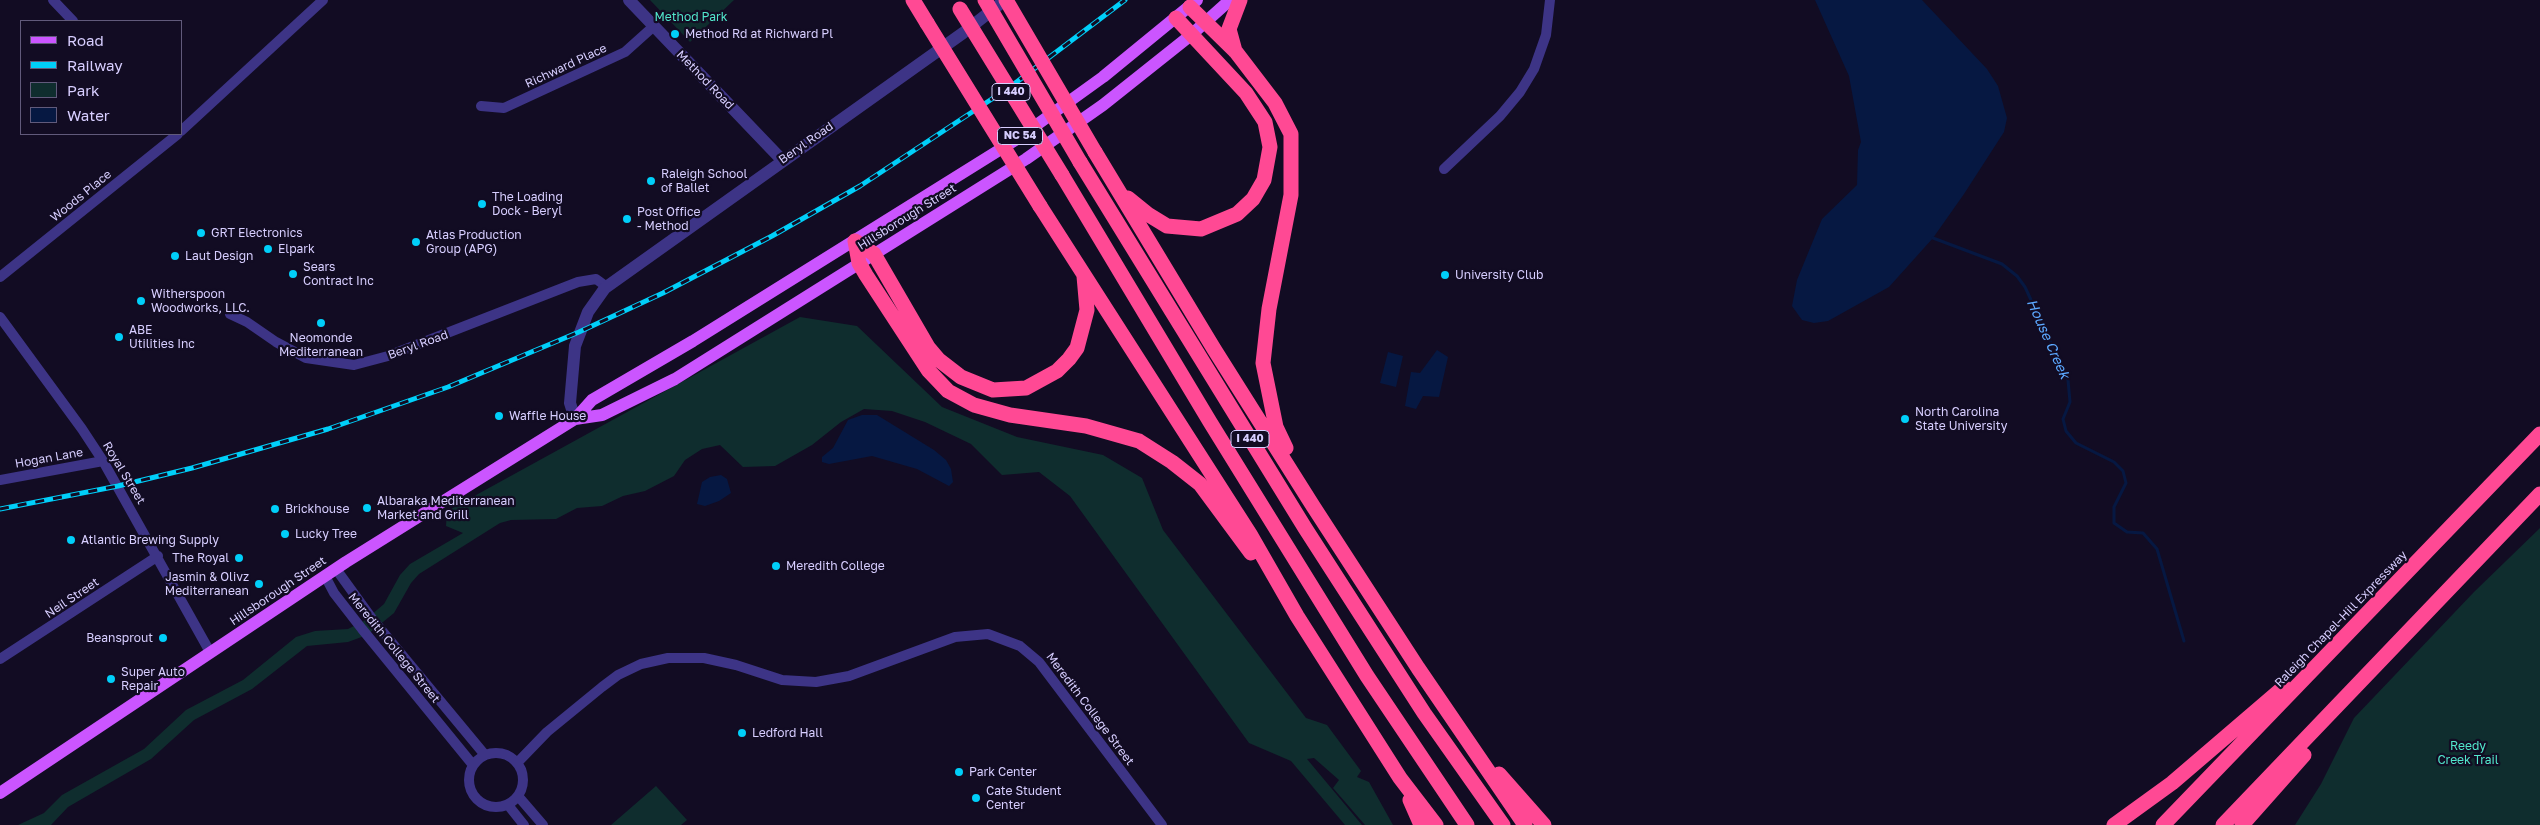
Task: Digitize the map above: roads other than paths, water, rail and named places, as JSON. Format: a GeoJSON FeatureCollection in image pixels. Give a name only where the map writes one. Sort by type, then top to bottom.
{"type":"FeatureCollection","features":[{"type":"Feature","properties":{"kind":"highway"},"geometry":{"type":"LineString","coordinates":[[913,0],[1040,206],[1250,534],[1297,616],[1400,778],[1436,825]]}},
{"type":"Feature","properties":{"kind":"highway","name":"I 440"},"geometry":{"type":"LineString","coordinates":[[985,0],[1080,162],[1310,536],[1424,713],[1503,825]]}},
{"type":"Feature","properties":{"kind":"highway"},"geometry":{"type":"LineString","coordinates":[[1006,0],[1117,189],[1313,506],[1418,668],[1525,825]]}},
{"type":"Feature","properties":{"kind":"highway"},"geometry":{"type":"LineString","coordinates":[[1236,52],[1229,29],[1240,0]]}},
{"type":"Feature","properties":{"kind":"highway"},"geometry":{"type":"LineString","coordinates":[[1193,3],[1204,23],[1236,52],[1276,103],[1291,134],[1291,194],[1270,309],[1263,363],[1276,427],[1313,506]]}},
{"type":"Feature","properties":{"kind":"highway","name":"I 440"},"geometry":{"type":"LineString","coordinates":[[957,5],[1362,668],[1467,825]]}},
{"type":"Feature","properties":{"kind":"highway"},"geometry":{"type":"LineString","coordinates":[[1117,189],[1149,215],[1167,226],[1201,229],[1237,214],[1253,199],[1264,180],[1270,147],[1265,122],[1246,93],[1176,18]]}},
{"type":"Feature","properties":{"kind":"highway"},"geometry":{"type":"LineString","coordinates":[[855,241],[874,254],[928,346],[939,360],[961,377],[993,390],[1026,388],[1043,380],[1057,371],[1077,348],[1087,310],[1084,272]]}},
{"type":"Feature","properties":{"kind":"highway"},"geometry":{"type":"LineString","coordinates":[[855,241],[859,263],[928,370],[948,391],[974,405],[1010,415],[1086,426],[1122,435],[1154,449],[1200,484],[1297,616]]}},
{"type":"Feature","properties":{"kind":"highway","name":"Raleigh Chapel–Hill Expressway"},"geometry":{"type":"LineString","coordinates":[[2163,825],[2540,434]]}},
{"type":"Feature","properties":{"kind":"highway"},"geometry":{"type":"LineString","coordinates":[[2223,825],[2540,495]]}},
{"type":"Feature","properties":{"kind":"highway"},"geometry":{"type":"LineString","coordinates":[[2114,825],[2172,783],[2343,638]]}},
{"type":"Feature","properties":{"kind":"highway"},"geometry":{"type":"LineString","coordinates":[[2242,825],[2326,730],[2399,643]]}},
{"type":"Feature","properties":{"kind":"highway"},"geometry":{"type":"LineString","coordinates":[[1468,740],[1544,825]]}},
{"type":"Feature","properties":{"kind":"highway"},"geometry":{"type":"LineString","coordinates":[[1400,778],[1421,825]]}},
{"type":"Feature","properties":{"kind":"main road","name":"Hillsborough Street"},"geometry":{"type":"LineString","coordinates":[[575,419],[602,415],[675,378],[1058,138],[1191,35],[1230,0]]}},
{"type":"Feature","properties":{"kind":"main road","name":"Hillsborough Street"},"geometry":{"type":"LineString","coordinates":[[0,794],[330,573],[575,419],[592,400],[693,341],[1017,138],[1103,77],[1193,3]]}},
{"type":"Feature","properties":{"kind":"street"},"geometry":{"type":"LineString","coordinates":[[53,0],[72,20]]}},
{"type":"Feature","properties":{"kind":"street"},"geometry":{"type":"LineString","coordinates":[[182,130],[323,0]]}},
{"type":"Feature","properties":{"kind":"street","name":"Method Road"},"geometry":{"type":"LineString","coordinates":[[629,0],[782,160]]}},
{"type":"Feature","properties":{"kind":"street","name":"Beryl Road"},"geometry":{"type":"LineString","coordinates":[[575,419],[570,403],[575,346],[588,312],[607,287],[782,160],[963,33],[1006,0]]}},
{"type":"Feature","properties":{"kind":"street"},"geometry":{"type":"LineString","coordinates":[[1444,169],[1500,116],[1520,92],[1534,69],[1546,35],[1550,0]]}},
{"type":"Feature","properties":{"kind":"street","name":"Richward Place"},"geometry":{"type":"LineString","coordinates":[[481,106],[504,108],[625,52],[654,26]]}},
{"type":"Feature","properties":{"kind":"street","name":"Woods Place"},"geometry":{"type":"LineString","coordinates":[[0,277],[177,135]]}},
{"type":"Feature","properties":{"kind":"street","name":"Beryl Road"},"geometry":{"type":"LineString","coordinates":[[230,314],[247,322],[276,342],[306,358],[354,365],[388,356],[578,282],[596,279],[607,287]]}},
{"type":"Feature","properties":{"kind":"street","name":"Royal Street"},"geometry":{"type":"LineString","coordinates":[[0,317],[82,429],[103,461],[158,556],[210,652]]}},
{"type":"Feature","properties":{"kind":"street","name":"Hogan Lane"},"geometry":{"type":"LineString","coordinates":[[0,480],[103,461]]}},
{"type":"Feature","properties":{"kind":"street","name":"Neil Street"},"geometry":{"type":"LineString","coordinates":[[0,659],[158,556]]}},
{"type":"Feature","properties":{"kind":"street","name":"Meredith College Street"},"geometry":{"type":"LineString","coordinates":[[330,573],[352,593],[485,755]]}},
{"type":"Feature","properties":{"kind":"street","name":"Meredith College Street"},"geometry":{"type":"LineString","coordinates":[[330,573],[334,593],[473,765]]}},
{"type":"Feature","properties":{"kind":"street","name":"Meredith College Street"},"geometry":{"type":"LineString","coordinates":[[517,762],[547,732],[618,675],[655,661],[686,656],[704,658],[736,665],[782,680],[816,682],[849,676],[955,636],[988,634],[1020,646],[1039,662],[1162,825]]}},
{"type":"Feature","properties":{"kind":"street"},"geometry":{"type":"LineString","coordinates":[[448,733],[459,724]]}},
{"type":"Feature","properties":{"kind":"street"},"geometry":{"type":"LineString","coordinates":[[502,753],[517,762],[523,779],[518,796],[508,805],[490,807],[474,797],[468,781],[473,765],[485,755],[502,753]]}},
{"type":"Feature","properties":{"kind":"street"},"geometry":{"type":"LineString","coordinates":[[518,796],[543,825]]}},
{"type":"Feature","properties":{"kind":"street"},"geometry":{"type":"LineString","coordinates":[[508,805],[524,825]]}},
{"type":"Feature","properties":{"kind":"water"},"geometry":{"type":"Polygon","coordinates":[[[1815,0],[1922,0],[1987,69],[1998,86],[2007,118],[2004,132],[1964,194],[1933,238],[1889,287],[1828,321],[1814,323],[1802,320],[1792,306],[1797,280],[1822,219],[1857,185],[1858,150],[1861,142],[1849,76],[1815,0]]]}},
{"type":"Feature","properties":{"kind":"water"},"geometry":{"type":"Polygon","coordinates":[[[1437,350],[1448,357],[1439,397],[1423,396],[1416,409],[1405,406],[1411,372],[1420,373],[1437,350]]]}},
{"type":"Feature","properties":{"kind":"water"},"geometry":{"type":"Polygon","coordinates":[[[1388,352],[1403,356],[1396,387],[1380,383],[1388,352]]]}},
{"type":"Feature","properties":{"kind":"water"},"geometry":{"type":"Polygon","coordinates":[[[862,415],[877,415],[934,450],[946,460],[951,469],[953,482],[949,486],[917,469],[872,456],[829,464],[822,462],[822,457],[833,448],[848,420],[862,415]]]}},
{"type":"Feature","properties":{"kind":"water"},"geometry":{"type":"Polygon","coordinates":[[[721,475],[727,479],[731,493],[719,501],[705,506],[697,504],[702,482],[710,477],[721,475]]]}},
{"type":"Feature","properties":{"kind":"waterway","name":"House Creek"},"geometry":{"type":"LineString","coordinates":[[1933,238],[2002,264],[2017,276],[2025,287],[2068,380],[2070,402],[2063,419],[2066,431],[2076,443],[2114,462],[2123,471],[2126,483],[2114,507],[2114,523],[2127,532],[2143,533],[2157,549],[2184,641]]}},
{"type":"Feature","properties":{"kind":"railway"},"geometry":{"type":"LineString","coordinates":[[0,509],[118,486],[192,468],[328,429],[448,387],[579,332],[663,293],[772,236],[860,186],[1010,87],[1125,0]]}},
{"type":"Feature","properties":{"kind":"place","name":"Method Rd at Richward Pl"},"geometry":{"type":"Point","coordinates":[675,34]}},
{"type":"Feature","properties":{"kind":"place","name":"Raleigh School of Ballet"},"geometry":{"type":"Point","coordinates":[651,181]}},
{"type":"Feature","properties":{"kind":"place","name":"The Loading Dock - Beryl"},"geometry":{"type":"Point","coordinates":[482,204]}},
{"type":"Feature","properties":{"kind":"place","name":"Post Office - Method"},"geometry":{"type":"Point","coordinates":[627,219]}},
{"type":"Feature","properties":{"kind":"place","name":"GRT Electronics"},"geometry":{"type":"Point","coordinates":[201,233]}},
{"type":"Feature","properties":{"kind":"place","name":"Atlas Production Group (APG)"},"geometry":{"type":"Point","coordinates":[416,242]}},
{"type":"Feature","properties":{"kind":"place","name":"Elpark"},"geometry":{"type":"Point","coordinates":[268,249]}},
{"type":"Feature","properties":{"kind":"place","name":"Laut Design"},"geometry":{"type":"Point","coordinates":[175,256]}},
{"type":"Feature","properties":{"kind":"place","name":"Sears Contract Inc"},"geometry":{"type":"Point","coordinates":[293,274]}},
{"type":"Feature","properties":{"kind":"place","name":"University Club"},"geometry":{"type":"Point","coordinates":[1445,275]}},
{"type":"Feature","properties":{"kind":"place","name":"Witherspoon Woodworks, LLC."},"geometry":{"type":"Point","coordinates":[141,301]}},
{"type":"Feature","properties":{"kind":"place","name":"Neomonde Mediterranean"},"geometry":{"type":"Point","coordinates":[321,323]}},
{"type":"Feature","properties":{"kind":"place","name":"ABE Utilities Inc"},"geometry":{"type":"Point","coordinates":[119,337]}},
{"type":"Feature","properties":{"kind":"place","name":"Waffle House"},"geometry":{"type":"Point","coordinates":[499,416]}},
{"type":"Feature","properties":{"kind":"place","name":"North Carolina State University"},"geometry":{"type":"Point","coordinates":[1905,419]}},
{"type":"Feature","properties":{"kind":"place","name":"Albaraka Mediterranean Market and Grill"},"geometry":{"type":"Point","coordinates":[367,508]}},
{"type":"Feature","properties":{"kind":"place","name":"Brickhouse"},"geometry":{"type":"Point","coordinates":[275,509]}},
{"type":"Feature","properties":{"kind":"place","name":"Lucky Tree"},"geometry":{"type":"Point","coordinates":[285,534]}},
{"type":"Feature","properties":{"kind":"place","name":"Atlantic Brewing Supply"},"geometry":{"type":"Point","coordinates":[71,540]}},
{"type":"Feature","properties":{"kind":"place","name":"The Royal"},"geometry":{"type":"Point","coordinates":[239,558]}},
{"type":"Feature","properties":{"kind":"place","name":"Meredith College"},"geometry":{"type":"Point","coordinates":[776,566]}},
{"type":"Feature","properties":{"kind":"place","name":"Jasmin & Olivz Mediterranean"},"geometry":{"type":"Point","coordinates":[259,584]}},
{"type":"Feature","properties":{"kind":"place","name":"Beansprout"},"geometry":{"type":"Point","coordinates":[163,638]}},
{"type":"Feature","properties":{"kind":"place","name":"Super Auto Repair"},"geometry":{"type":"Point","coordinates":[111,679]}},
{"type":"Feature","properties":{"kind":"place","name":"Ledford Hall"},"geometry":{"type":"Point","coordinates":[742,733]}},
{"type":"Feature","properties":{"kind":"place","name":"Park Center"},"geometry":{"type":"Point","coordinates":[959,772]}},
{"type":"Feature","properties":{"kind":"place","name":"Cate Student Center"},"geometry":{"type":"Point","coordinates":[976,798]}},
{"type":"Feature","properties":{"kind":"park label","name":"Method Park"},"geometry":{"type":"Point","coordinates":[691,17]}},
{"type":"Feature","properties":{"kind":"park label","name":"Reedy Creek Trail"},"geometry":{"type":"Point","coordinates":[2468,753]}}]}
